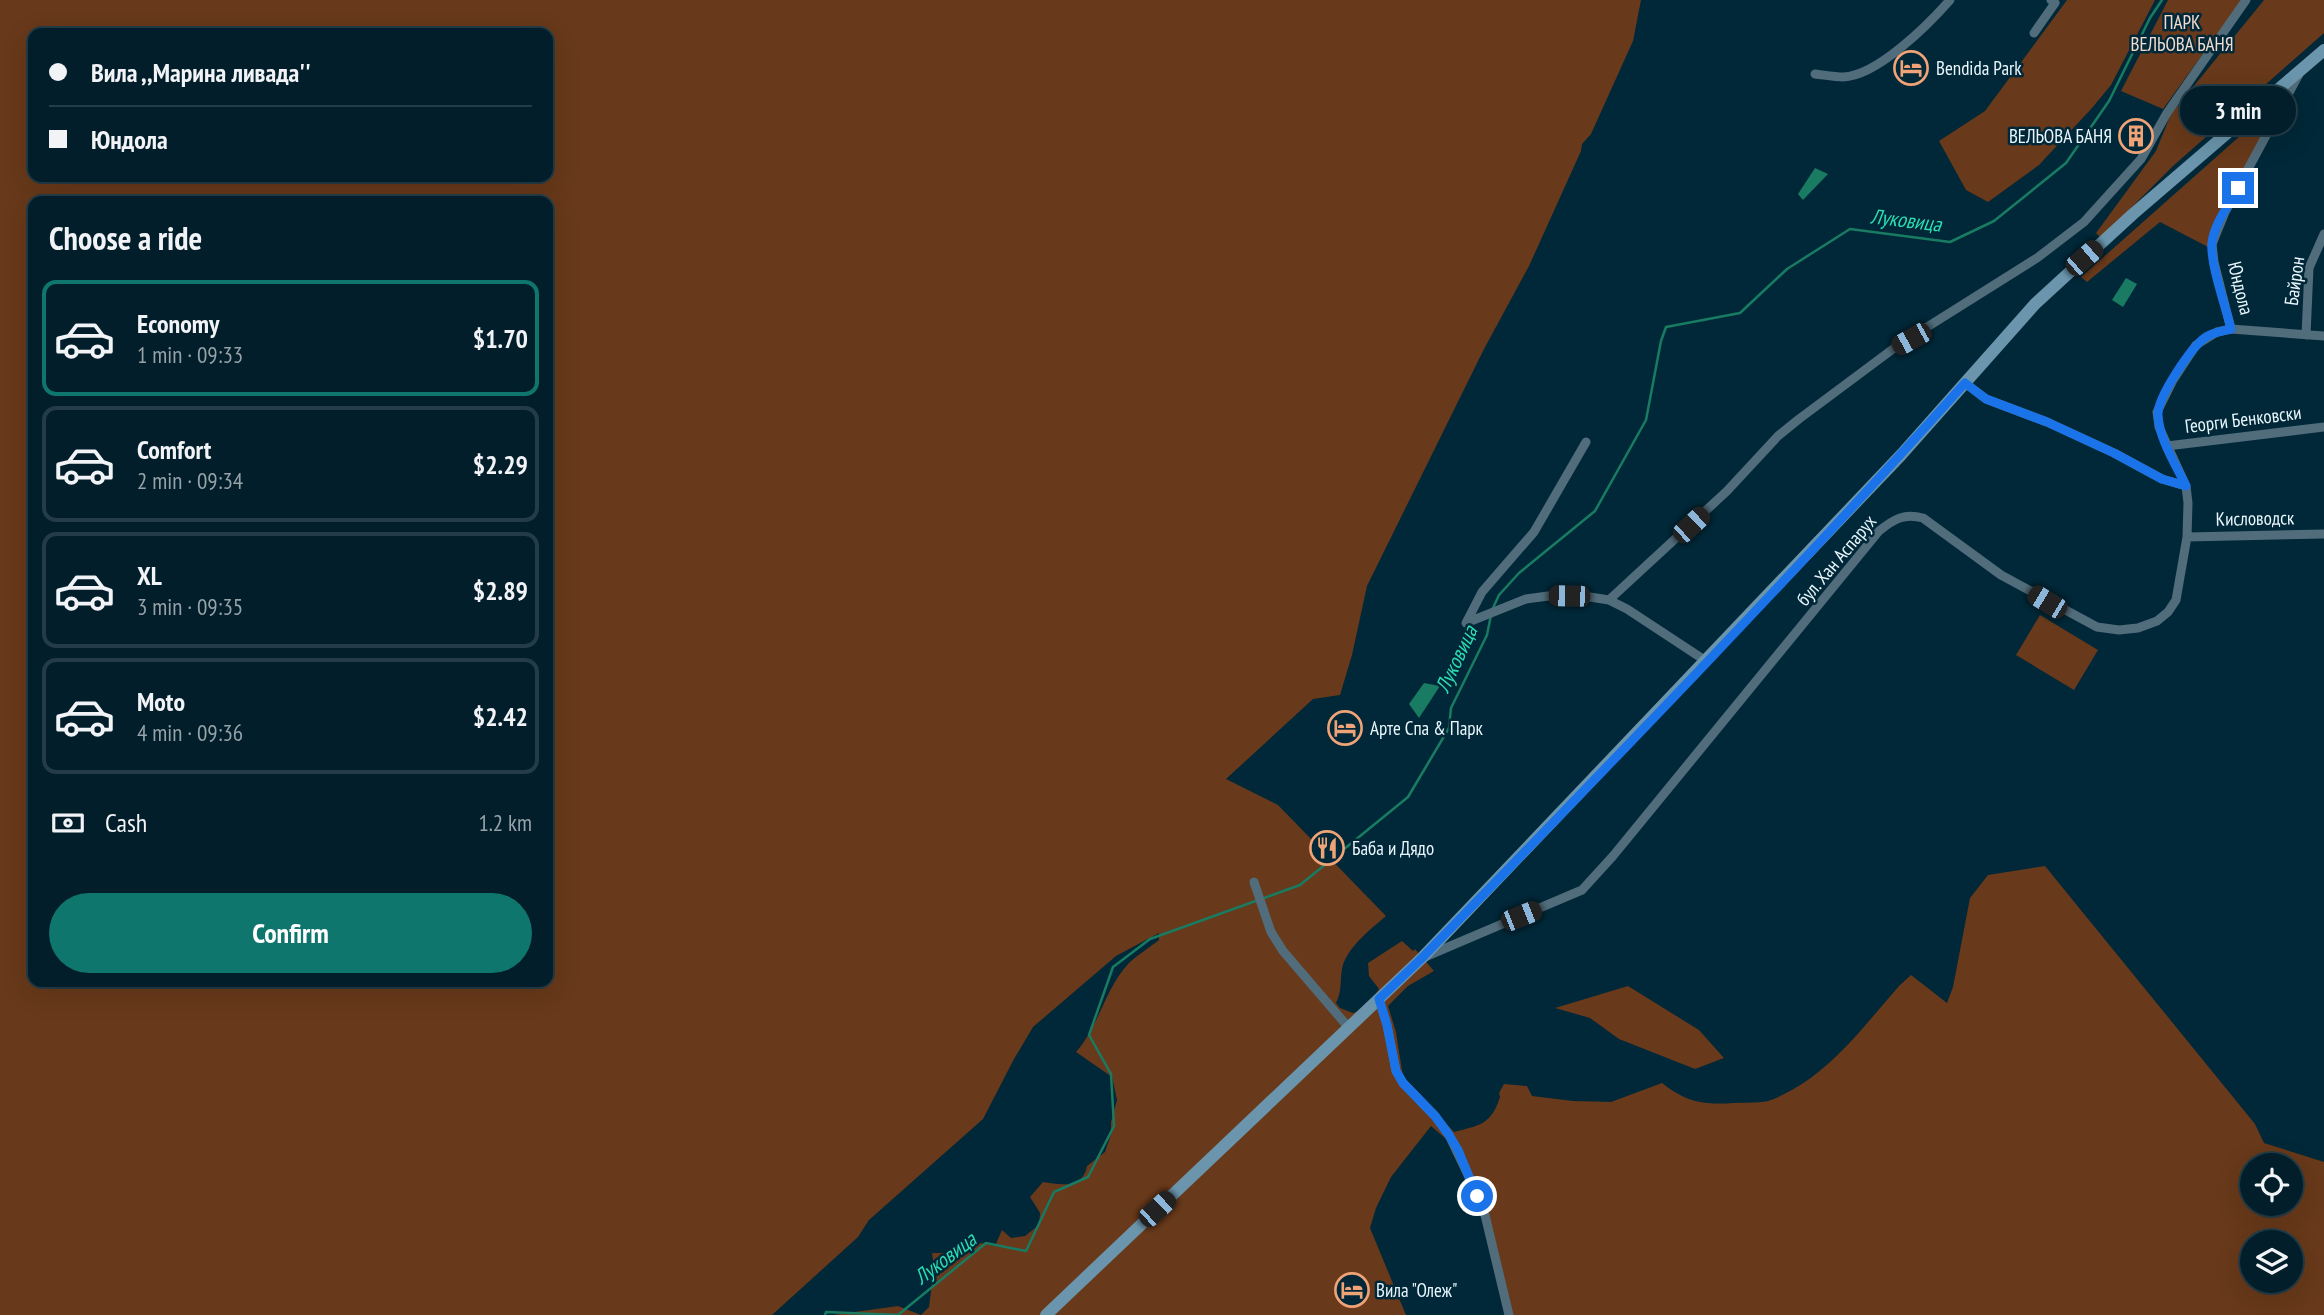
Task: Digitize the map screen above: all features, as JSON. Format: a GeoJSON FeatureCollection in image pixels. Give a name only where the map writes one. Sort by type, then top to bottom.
{"type":"FeatureCollection","features":[{"type":"Feature","properties":{"kind":"main road","name":"Юндола"},"geometry":{"type":"LineString","coordinates":[[1046,1315],[1423,957],[1901,454],[2035,304],[2133,214],[2324,50]]}},
{"type":"Feature","properties":{"kind":"street"},"geometry":{"type":"LineString","coordinates":[[1815,74],[1844,77],[1862,72],[1917,35],[1950,0]]}},
{"type":"Feature","properties":{"kind":"street"},"geometry":{"type":"LineString","coordinates":[[2035,33],[2055,3],[2051,0]]}},
{"type":"Feature","properties":{"kind":"street"},"geometry":{"type":"LineString","coordinates":[[1609,600],[1727,491],[1778,436],[1799,419],[1897,346],[2038,258],[2084,222],[2141,159],[2167,113],[2246,0]]}},
{"type":"Feature","properties":{"kind":"street","name":"Юндола"},"geometry":{"type":"LineString","coordinates":[[2231,329],[2214,262],[2212,243],[2225,212],[2302,68]]}},
{"type":"Feature","properties":{"kind":"street","name":"Байрон"},"geometry":{"type":"LineString","coordinates":[[2305,335],[2309,268],[2324,234]]}},
{"type":"Feature","properties":{"kind":"street","name":"бул. Хан Аспарух"},"geometry":{"type":"LineString","coordinates":[[1423,957],[1582,890],[1598,875],[1879,531],[1900,516],[1923,518],[2001,575],[2097,627],[2119,630],[2138,628],[2157,621],[2168,612],[2176,600],[2187,537],[2189,503],[2186,486],[2159,427],[2157,412],[2163,398],[2196,345],[2217,332],[2231,329],[2324,336]]}},
{"type":"Feature","properties":{"kind":"street"},"geometry":{"type":"LineString","coordinates":[[1965,383],[1986,399],[2047,422],[2103,447],[2162,479],[2186,486]]}},
{"type":"Feature","properties":{"kind":"street","name":"Георги Бенковски"},"geometry":{"type":"LineString","coordinates":[[2167,446],[2324,427]]}},
{"type":"Feature","properties":{"kind":"street"},"geometry":{"type":"LineString","coordinates":[[1586,442],[1534,532],[1482,592],[1466,623],[1526,599],[1548,596],[1609,600],[1706,661]]}},
{"type":"Feature","properties":{"kind":"street","name":"Кисловодск"},"geometry":{"type":"LineString","coordinates":[[2187,537],[2324,534]]}},
{"type":"Feature","properties":{"kind":"street"},"geometry":{"type":"LineString","coordinates":[[1256,886],[1271,932],[1283,951],[1349,1028]]}},
{"type":"Feature","properties":{"kind":"street"},"geometry":{"type":"LineString","coordinates":[[1379,999],[1396,1071],[1403,1083],[1435,1116],[1449,1135],[1485,1215],[1509,1315]]}},
{"type":"Feature","properties":{"kind":"green space"},"geometry":{"type":"Polygon","coordinates":[[[0,0],[1641,0],[1633,41],[1591,134],[1582,144],[1529,266],[1484,349],[1367,586],[1340,695],[1313,699],[1226,779],[1278,805],[1386,916],[1360,939],[1348,954],[1342,969],[1336,1003],[1340,1008],[1353,1013],[1367,1008],[1379,989],[1369,976],[1368,963],[1402,941],[1413,951],[1415,949],[1434,971],[1408,986],[1388,1006],[1396,1032],[1403,1077],[1454,1132],[1488,1119],[1497,1106],[1504,1084],[1527,1086],[1532,1096],[1573,1101],[1611,1102],[1662,1083],[1687,1098],[1704,1103],[1767,1101],[1791,1091],[1826,1066],[1911,975],[1947,1003],[1953,987],[1970,898],[1988,875],[2045,866],[2255,1124],[2264,1143],[2296,1153],[2240,1153],[2240,1216],[2303,1216],[2303,1155],[2324,1162],[2324,1315],[1506,1315],[1486,1225],[1457,1154],[1446,1139],[1431,1126],[1391,1177],[1370,1228],[1406,1315],[921,1315],[929,1307],[934,1267],[932,1253],[957,1251],[981,1243],[995,1246],[1002,1230],[1011,1238],[1025,1236],[1039,1225],[1040,1213],[1030,1197],[1043,1182],[1076,1182],[1081,1179],[1087,1166],[1105,1152],[1117,1100],[1112,1077],[1076,1052],[1091,1031],[1120,974],[1159,940],[1159,933],[1116,956],[1033,1027],[983,1119],[869,1220],[858,1237],[772,1315],[0,1315],[0,0]]]}},
{"type":"Feature","properties":{"kind":"green space"},"geometry":{"type":"Polygon","coordinates":[[[2067,0],[2155,0],[2111,85],[2092,108],[2039,165],[1988,202],[1966,190],[1939,141],[1985,111],[2067,0]]]}},
{"type":"Feature","properties":{"kind":"green space","name":"ПАРК ВЕЛЬОВА БАНЯ"},"geometry":{"type":"Polygon","coordinates":[[[2168,0],[2242,0],[2163,109],[2121,91],[2168,0]]]}},
{"type":"Feature","properties":{"kind":"green space"},"geometry":{"type":"Polygon","coordinates":[[[2264,0],[2324,0],[2324,33],[2173,166],[2101,238],[2096,233],[2156,151],[2171,114],[2264,0]]]}},
{"type":"Feature","properties":{"kind":"green space"},"geometry":{"type":"Polygon","coordinates":[[[2267,112],[2275,117],[2208,247],[2160,222],[2087,282],[2081,277],[2267,112]]]}},
{"type":"Feature","properties":{"kind":"green space"},"geometry":{"type":"Polygon","coordinates":[[[2040,615],[2098,650],[2074,690],[2016,655],[2040,615]]]}},
{"type":"Feature","properties":{"kind":"green space"},"geometry":{"type":"Polygon","coordinates":[[[1628,986],[1699,1030],[1724,1058],[1695,1069],[1619,1039],[1590,1018],[1555,1008],[1628,986]]]}},
{"type":"Feature","properties":{"kind":"green space"},"geometry":{"type":"Polygon","coordinates":[[[898,1306],[921,1315],[833,1315],[898,1306]]]}},
{"type":"Feature","properties":{"kind":"shaded area"},"geometry":{"type":"Polygon","coordinates":[[[1815,168],[1828,174],[1803,200],[1798,194],[1815,168]]]}},
{"type":"Feature","properties":{"kind":"shaded area"},"geometry":{"type":"Polygon","coordinates":[[[2126,278],[2137,284],[2123,307],[2112,300],[2126,278]]]}},
{"type":"Feature","properties":{"kind":"shaded area"},"geometry":{"type":"Polygon","coordinates":[[[1424,683],[1440,686],[1419,718],[1409,704],[1424,683]]]}},
{"type":"Feature","properties":{"kind":"waterway","name":"Луковица"},"geometry":{"type":"LineString","coordinates":[[1493,608],[1499,595],[1519,573],[1595,511],[1646,420],[1666,327],[1740,313],[1787,269],[1850,229],[1950,242],[1994,221],[2066,163],[2109,101],[2150,18],[2162,0]]}},
{"type":"Feature","properties":{"kind":"waterway","name":"Луковица"},"geometry":{"type":"LineString","coordinates":[[825,1315],[826,1312],[898,1315],[986,1243],[1026,1251],[1054,1192],[1088,1177],[1114,1126],[1111,1074],[1089,1035],[1113,967],[1150,939],[1300,885],[1408,797],[1449,728],[1451,708],[1487,635],[1491,615]]}},
{"type":"Feature","properties":{"kind":"place","name":"Bendida Park"},"geometry":{"type":"Point","coordinates":[1911,68]}},
{"type":"Feature","properties":{"kind":"place","name":"ВЕЛЬОВА БАНЯ"},"geometry":{"type":"Point","coordinates":[2136,136]}},
{"type":"Feature","properties":{"kind":"place","name":"Арте Спа & Парк"},"geometry":{"type":"Point","coordinates":[1345,728]}},
{"type":"Feature","properties":{"kind":"place","name":"Баба и Дядо"},"geometry":{"type":"Point","coordinates":[1327,848]}},
{"type":"Feature","properties":{"kind":"place","name":"Вила \"Олеж\""},"geometry":{"type":"Point","coordinates":[1352,1290]}},
{"type":"Feature","properties":{"kind":"route"},"geometry":{"type":"LineString","coordinates":[[1477,1196],[1449,1135],[1435,1116],[1403,1083],[1396,1071],[1379,999],[1423,957],[1706,661],[1965,383],[1986,399],[2047,422],[2162,479],[2186,486],[2159,427],[2157,412],[2173,380],[2196,345],[2206,337],[2231,329],[2214,262],[2212,243],[2217,227],[2238,188]]}}]}
